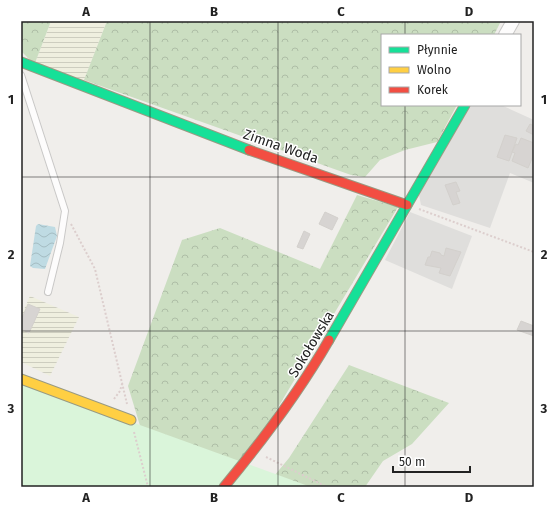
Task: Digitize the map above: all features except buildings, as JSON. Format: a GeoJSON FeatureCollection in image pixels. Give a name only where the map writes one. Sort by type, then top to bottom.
{"type":"FeatureCollection","features":[{"type":"Feature","properties":{"kind":"street"},"geometry":{"type":"LineString","coordinates":[[506,34],[513,21]]}},
{"type":"Feature","properties":{"kind":"street","name":"Zimna Woda"},"geometry":{"type":"LineString","coordinates":[[21,62],[227,142],[407,205]]}},
{"type":"Feature","properties":{"kind":"street","name":"Sokołowska"},"geometry":{"type":"LineString","coordinates":[[224,487],[293,400],[464,106]]}},
{"type":"Feature","properties":{"kind":"street"},"geometry":{"type":"LineString","coordinates":[[21,379],[131,420]]}},
{"type":"Feature","properties":{"kind":"lane"},"geometry":{"type":"LineString","coordinates":[[21,75],[65,211],[60,243],[48,292]]}},
{"type":"Feature","properties":{"kind":"path"},"geometry":{"type":"LineString","coordinates":[[407,205],[534,252]]}},
{"type":"Feature","properties":{"kind":"path"},"geometry":{"type":"LineString","coordinates":[[65,211],[95,269],[148,487]]}},
{"type":"Feature","properties":{"kind":"path"},"geometry":{"type":"LineString","coordinates":[[254,451],[327,487]]}},
{"type":"Feature","properties":{"kind":"shaded area"},"geometry":{"type":"Polygon","coordinates":[[[470,106],[503,106],[534,120],[534,183],[510,173],[490,228],[421,205],[419,195],[470,106]]]}},
{"type":"Feature","properties":{"kind":"shaded area"},"geometry":{"type":"Polygon","coordinates":[[[410,212],[472,236],[452,289],[385,260],[410,212]]]}},
{"type":"Feature","properties":{"kind":"green space"},"geometry":{"type":"Polygon","coordinates":[[[21,21],[51,21],[35,63],[21,51],[21,21]]]}},
{"type":"Feature","properties":{"kind":"green space"},"geometry":{"type":"Polygon","coordinates":[[[51,21],[107,21],[84,80],[35,63],[51,21]]]}},
{"type":"Feature","properties":{"kind":"green space"},"geometry":{"type":"Polygon","coordinates":[[[107,21],[501,21],[494,34],[381,34],[381,106],[456,106],[437,142],[405,150],[380,160],[365,177],[351,175],[84,80],[107,21]]]}},
{"type":"Feature","properties":{"kind":"green space"},"geometry":{"type":"Polygon","coordinates":[[[357,195],[398,207],[265,429],[217,487],[144,439],[128,386],[182,240],[220,228],[320,269],[357,195]]]}},
{"type":"Feature","properties":{"kind":"green space"},"geometry":{"type":"Polygon","coordinates":[[[30,296],[79,317],[50,376],[21,362],[21,316],[30,296]]]}},
{"type":"Feature","properties":{"kind":"green space"},"geometry":{"type":"Polygon","coordinates":[[[349,365],[449,403],[412,444],[383,461],[365,487],[265,487],[289,458],[349,365]]]}},
{"type":"Feature","properties":{"kind":"green space"},"geometry":{"type":"Polygon","coordinates":[[[21,382],[311,487],[21,487],[21,382]]]}},
{"type":"Feature","properties":{"kind":"water"},"geometry":{"type":"Polygon","coordinates":[[[38,224],[55,227],[57,236],[45,269],[33,268],[30,266],[36,226],[38,224]]]}},
{"type":"Feature","properties":{"kind":"traffic: fast"},"geometry":{"type":"LineString","coordinates":[[21,62],[249,150]]}},
{"type":"Feature","properties":{"kind":"traffic: fast"},"geometry":{"type":"LineString","coordinates":[[329,340],[464,106]]}},
{"type":"Feature","properties":{"kind":"traffic: slow"},"geometry":{"type":"LineString","coordinates":[[21,379],[131,420]]}},
{"type":"Feature","properties":{"kind":"traffic: jam"},"geometry":{"type":"LineString","coordinates":[[249,150],[407,205]]}},
{"type":"Feature","properties":{"kind":"traffic: jam"},"geometry":{"type":"LineString","coordinates":[[224,487],[253,452],[280,415],[329,340]]}}]}
